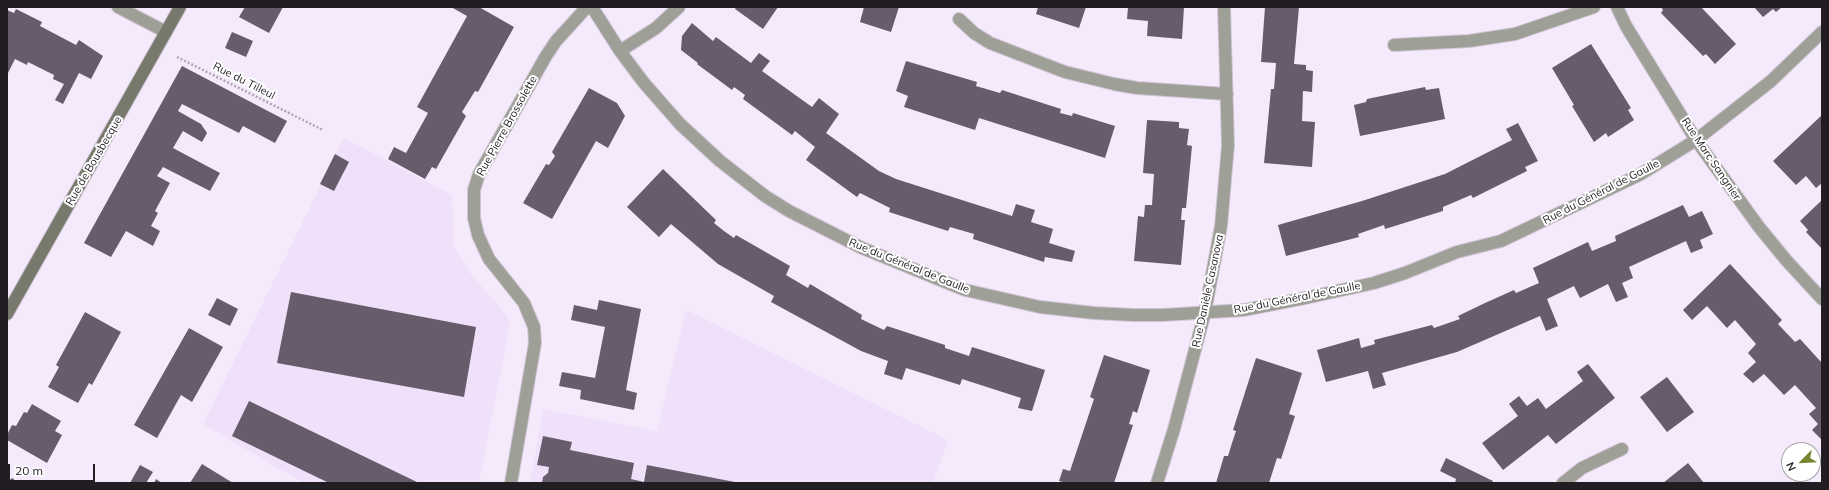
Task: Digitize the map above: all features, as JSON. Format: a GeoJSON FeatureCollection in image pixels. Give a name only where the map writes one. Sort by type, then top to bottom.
{"type":"FeatureCollection","features":[{"type":"Feature","properties":{"kind":"street"},"geometry":{"type":"LineString","coordinates":[[118,7],[166,32]]}},
{"type":"Feature","properties":{"kind":"street","name":"Rue de Bousbecque"},"geometry":{"type":"LineString","coordinates":[[7,314],[180,7]]}},
{"type":"Feature","properties":{"kind":"street","name":"Rue Pierre Brossolette"},"geometry":{"type":"LineString","coordinates":[[511,483],[535,343],[534,327],[524,303],[489,259],[478,235],[474,218],[474,190],[479,174],[546,56],[556,41],[587,7]]}},
{"type":"Feature","properties":{"kind":"street","name":"Rue du Général de Gaulle"},"geometry":{"type":"LineString","coordinates":[[592,7],[620,51],[644,83],[680,124],[720,161],[765,196],[789,211],[862,248],[965,290],[1040,307],[1094,313],[1133,315],[1244,310],[1374,283],[1405,273],[1458,252],[1501,241],[1641,174],[1696,140],[1771,81],[1822,32]]}},
{"type":"Feature","properties":{"kind":"street"},"geometry":{"type":"LineString","coordinates":[[620,51],[656,28],[679,7]]}},
{"type":"Feature","properties":{"kind":"street","name":"Rue Danièle Casanova"},"geometry":{"type":"LineString","coordinates":[[1157,483],[1174,429],[1205,312],[1217,253],[1224,200],[1228,145],[1224,7]]}},
{"type":"Feature","properties":{"kind":"street"},"geometry":{"type":"LineString","coordinates":[[1394,45],[1469,41],[1515,34],[1594,7]]}},
{"type":"Feature","properties":{"kind":"street","name":"Rue Marc Sangnier"},"geometry":{"type":"LineString","coordinates":[[1617,7],[1634,39],[1696,140],[1759,227],[1786,260],[1822,299]]}},
{"type":"Feature","properties":{"kind":"street"},"geometry":{"type":"LineString","coordinates":[[959,19],[974,33],[990,43],[1065,72],[1137,88],[1227,94]]}},
{"type":"Feature","properties":{"kind":"street"},"geometry":{"type":"LineString","coordinates":[[1563,483],[1582,468],[1622,448]]}},
{"type":"Feature","properties":{"kind":"path","name":"Rue du Tilleul"},"geometry":{"type":"LineString","coordinates":[[158,48],[323,130]]}},
{"type":"Feature","properties":{"kind":"shaded area"},"geometry":{"type":"Polygon","coordinates":[[[344,138],[452,195],[454,246],[470,273],[505,313],[510,324],[479,483],[303,483],[203,424],[344,138]]]}},
{"type":"Feature","properties":{"kind":"shaded area"},"geometry":{"type":"Polygon","coordinates":[[[686,310],[948,440],[933,483],[530,483],[543,409],[657,431],[686,310]]]}},
{"type":"Feature","properties":{"kind":"building"},"geometry":{"type":"Polygon","coordinates":[[[245,7],[283,7],[269,33],[239,17],[245,7]]]}},
{"type":"Feature","properties":{"kind":"building"},"geometry":{"type":"Polygon","coordinates":[[[451,7],[479,7],[514,27],[478,92],[475,91],[462,112],[466,116],[436,169],[432,167],[425,179],[388,159],[394,147],[406,153],[428,113],[417,107],[467,16],[451,7]]]}},
{"type":"Feature","properties":{"kind":"building"},"geometry":{"type":"Polygon","coordinates":[[[736,7],[778,7],[763,29],[735,9],[736,7]]]}},
{"type":"Feature","properties":{"kind":"building"},"geometry":{"type":"Polygon","coordinates":[[[864,7],[899,7],[891,32],[860,22],[864,7]]]}},
{"type":"Feature","properties":{"kind":"building"},"geometry":{"type":"Polygon","coordinates":[[[1038,7],[1086,7],[1079,28],[1036,14],[1038,7]]]}},
{"type":"Feature","properties":{"kind":"building"},"geometry":{"type":"Polygon","coordinates":[[[1128,7],[1184,7],[1182,39],[1147,36],[1148,21],[1127,19],[1128,7]]]}},
{"type":"Feature","properties":{"kind":"building"},"geometry":{"type":"Polygon","coordinates":[[[1265,7],[1299,7],[1294,64],[1306,65],[1306,70],[1313,71],[1312,92],[1303,91],[1302,121],[1315,122],[1312,167],[1264,163],[1271,89],[1274,89],[1276,63],[1261,62],[1265,7]]]}},
{"type":"Feature","properties":{"kind":"building"},"geometry":{"type":"Polygon","coordinates":[[[1661,7],[1701,7],[1736,44],[1715,64],[1706,54],[1703,56],[1661,13],[1663,10],[1661,7]]]}},
{"type":"Feature","properties":{"kind":"building"},"geometry":{"type":"Polygon","coordinates":[[[1754,7],[1782,7],[1776,12],[1773,9],[1763,17],[1754,7]]]}},
{"type":"Feature","properties":{"kind":"building"},"geometry":{"type":"Polygon","coordinates":[[[16,9],[42,22],[40,26],[76,45],[79,40],[103,56],[91,79],[79,73],[63,104],[55,100],[64,84],[53,79],[54,75],[28,62],[27,65],[15,59],[7,75],[7,10],[14,13],[16,9]]]}},
{"type":"Feature","properties":{"kind":"building"},"geometry":{"type":"Polygon","coordinates":[[[692,23],[713,41],[716,37],[751,63],[759,53],[770,61],[762,71],[812,107],[819,98],[839,114],[826,133],[879,171],[896,179],[1012,216],[1016,204],[1035,210],[1031,222],[1053,229],[1049,243],[1075,251],[1072,262],[1045,257],[1044,262],[973,239],[974,234],[950,227],[948,231],[889,212],[890,208],[860,193],[857,197],[806,160],[815,147],[795,131],[792,135],[743,99],[745,95],[734,87],[732,90],[681,50],[682,36],[692,23]]]}},
{"type":"Feature","properties":{"kind":"building"},"geometry":{"type":"Polygon","coordinates":[[[232,32],[253,41],[246,57],[225,48],[232,32]]]}},
{"type":"Feature","properties":{"kind":"building"},"geometry":{"type":"Polygon","coordinates":[[[1591,44],[1631,108],[1628,110],[1634,120],[1608,137],[1606,133],[1594,142],[1572,106],[1574,105],[1552,68],[1591,44]]]}},
{"type":"Feature","properties":{"kind":"building"},"geometry":{"type":"Polygon","coordinates":[[[906,61],[977,82],[976,86],[1000,93],[1002,90],[1061,109],[1060,113],[1072,116],[1073,113],[1115,126],[1105,158],[979,118],[975,130],[904,107],[908,96],[896,91],[906,61]]]}},
{"type":"Feature","properties":{"kind":"building"},"geometry":{"type":"Polygon","coordinates":[[[182,66],[287,121],[275,143],[243,126],[239,133],[182,104],[178,111],[201,124],[207,133],[202,142],[183,131],[173,148],[220,173],[210,191],[163,167],[157,176],[170,183],[155,211],[158,213],[151,226],[160,231],[153,246],[126,231],[111,257],[84,243],[182,66]]]}},
{"type":"Feature","properties":{"kind":"building"},"geometry":{"type":"Polygon","coordinates":[[[1425,87],[1426,90],[1439,88],[1445,119],[1360,136],[1354,105],[1366,102],[1367,99],[1425,87]]]}},
{"type":"Feature","properties":{"kind":"building"},"geometry":{"type":"Polygon","coordinates":[[[589,88],[617,103],[625,116],[608,148],[596,141],[552,219],[523,203],[546,164],[549,165],[555,156],[552,152],[589,88]]]}},
{"type":"Feature","properties":{"kind":"building"},"geometry":{"type":"Polygon","coordinates":[[[1822,115],[1822,183],[1816,188],[1806,176],[1796,185],[1773,161],[1822,115]]]}},
{"type":"Feature","properties":{"kind":"building"},"geometry":{"type":"Polygon","coordinates":[[[1147,120],[1179,122],[1179,128],[1189,129],[1187,145],[1192,146],[1186,208],[1182,208],[1181,220],[1185,220],[1181,265],[1134,261],[1138,216],[1144,217],[1145,205],[1152,205],[1154,174],[1143,173],[1147,120]]]}},
{"type":"Feature","properties":{"kind":"building"},"geometry":{"type":"Polygon","coordinates":[[[1518,123],[1538,161],[1525,167],[1527,171],[1473,198],[1471,195],[1443,207],[1443,211],[1385,229],[1384,225],[1358,234],[1359,237],[1286,256],[1278,225],[1362,201],[1445,174],[1512,140],[1506,129],[1518,123]]]}},
{"type":"Feature","properties":{"kind":"building"},"geometry":{"type":"Polygon","coordinates":[[[335,154],[349,162],[334,191],[320,184],[335,154]]]}},
{"type":"Feature","properties":{"kind":"building"},"geometry":{"type":"Polygon","coordinates":[[[663,169],[716,220],[714,223],[724,231],[734,238],[736,235],[790,266],[786,275],[808,288],[810,284],[862,315],[861,319],[884,330],[887,326],[945,345],[945,348],[969,356],[972,347],[1045,370],[1032,411],[1018,408],[1021,398],[962,379],[960,385],[906,368],[902,380],[884,374],[888,361],[861,351],[771,302],[774,296],[718,264],[671,224],[659,237],[627,207],[663,169]]]}},
{"type":"Feature","properties":{"kind":"building"},"geometry":{"type":"Polygon","coordinates":[[[1822,200],[1822,249],[1806,232],[1808,230],[1800,221],[1822,200]]]}},
{"type":"Feature","properties":{"kind":"building"},"geometry":{"type":"Polygon","coordinates":[[[1683,205],[1689,217],[1702,211],[1713,234],[1700,240],[1703,248],[1691,253],[1686,241],[1629,267],[1633,278],[1622,283],[1628,297],[1616,302],[1608,284],[1580,298],[1574,286],[1547,299],[1558,326],[1546,331],[1540,316],[1457,352],[1382,373],[1386,385],[1373,389],[1368,371],[1326,382],[1317,350],[1359,338],[1361,348],[1375,344],[1374,340],[1432,325],[1434,328],[1460,319],[1458,316],[1485,303],[1514,290],[1516,293],[1539,283],[1533,268],[1588,242],[1592,251],[1616,241],[1615,236],[1683,205]]]}},
{"type":"Feature","properties":{"kind":"building"},"geometry":{"type":"Polygon","coordinates":[[[1730,264],[1782,320],[1778,324],[1795,342],[1800,339],[1822,363],[1822,440],[1812,430],[1818,424],[1809,414],[1816,408],[1795,385],[1784,395],[1764,374],[1753,383],[1743,374],[1756,362],[1748,353],[1756,344],[1735,320],[1727,328],[1707,306],[1692,320],[1683,310],[1730,264]]]}},
{"type":"Feature","properties":{"kind":"building"},"geometry":{"type":"Polygon","coordinates":[[[291,292],[476,327],[464,397],[277,363],[291,292]]]}},
{"type":"Feature","properties":{"kind":"building"},"geometry":{"type":"Polygon","coordinates":[[[217,298],[238,309],[230,326],[208,315],[217,298]]]}},
{"type":"Feature","properties":{"kind":"building"},"geometry":{"type":"Polygon","coordinates":[[[599,300],[641,309],[626,390],[637,393],[634,410],[580,399],[581,390],[559,386],[562,372],[595,378],[605,327],[571,320],[574,305],[597,310],[599,300]]]}},
{"type":"Feature","properties":{"kind":"building"},"geometry":{"type":"Polygon","coordinates":[[[85,312],[121,332],[92,385],[89,383],[78,403],[48,387],[59,367],[56,365],[85,312]]]}},
{"type":"Feature","properties":{"kind":"building"},"geometry":{"type":"Polygon","coordinates":[[[189,328],[223,347],[192,402],[181,395],[157,438],[134,425],[189,328]]]}},
{"type":"Feature","properties":{"kind":"building"},"geometry":{"type":"Polygon","coordinates":[[[1104,355],[1150,370],[1137,413],[1133,411],[1129,424],[1133,425],[1114,483],[1066,483],[1059,481],[1063,469],[1070,471],[1094,399],[1090,397],[1104,355]]]}},
{"type":"Feature","properties":{"kind":"building"},"geometry":{"type":"Polygon","coordinates":[[[1256,358],[1302,373],[1289,414],[1295,416],[1281,459],[1277,458],[1269,483],[1216,483],[1224,456],[1228,456],[1236,431],[1233,430],[1256,358]]]}},
{"type":"Feature","properties":{"kind":"building"},"geometry":{"type":"Polygon","coordinates":[[[1588,364],[1615,398],[1556,444],[1548,435],[1503,470],[1482,443],[1518,416],[1509,404],[1519,396],[1527,406],[1538,398],[1546,409],[1583,381],[1577,372],[1588,364]]]}},
{"type":"Feature","properties":{"kind":"building"},"geometry":{"type":"Polygon","coordinates":[[[1667,377],[1694,412],[1667,432],[1640,397],[1667,377]]]}},
{"type":"Feature","properties":{"kind":"building"},"geometry":{"type":"Polygon","coordinates":[[[249,401],[419,483],[329,483],[232,436],[249,401]]]}},
{"type":"Feature","properties":{"kind":"building"},"geometry":{"type":"Polygon","coordinates":[[[32,404],[61,421],[55,431],[62,435],[47,463],[7,440],[7,435],[12,425],[16,426],[24,412],[27,413],[32,404]]]}},
{"type":"Feature","properties":{"kind":"building"},"geometry":{"type":"Polygon","coordinates":[[[543,436],[572,442],[570,450],[634,463],[631,479],[644,482],[647,465],[740,483],[542,483],[543,477],[548,473],[549,467],[537,465],[543,436]]]}},
{"type":"Feature","properties":{"kind":"building"},"geometry":{"type":"Polygon","coordinates":[[[1446,458],[1493,481],[1492,483],[1455,483],[1456,479],[1440,471],[1446,458]]]}},
{"type":"Feature","properties":{"kind":"building"},"geometry":{"type":"Polygon","coordinates":[[[1688,463],[1704,483],[1663,483],[1688,463]]]}},
{"type":"Feature","properties":{"kind":"building"},"geometry":{"type":"Polygon","coordinates":[[[202,464],[233,483],[190,483],[202,464]]]}},
{"type":"Feature","properties":{"kind":"building"},"geometry":{"type":"Polygon","coordinates":[[[140,465],[153,472],[146,483],[130,483],[140,465]]]}},
{"type":"Feature","properties":{"kind":"building"},"geometry":{"type":"Polygon","coordinates":[[[13,478],[16,483],[7,483],[7,481],[13,478]]]}},
{"type":"Feature","properties":{"kind":"building"},"geometry":{"type":"Polygon","coordinates":[[[156,479],[162,483],[154,483],[156,479]]]}}]}
